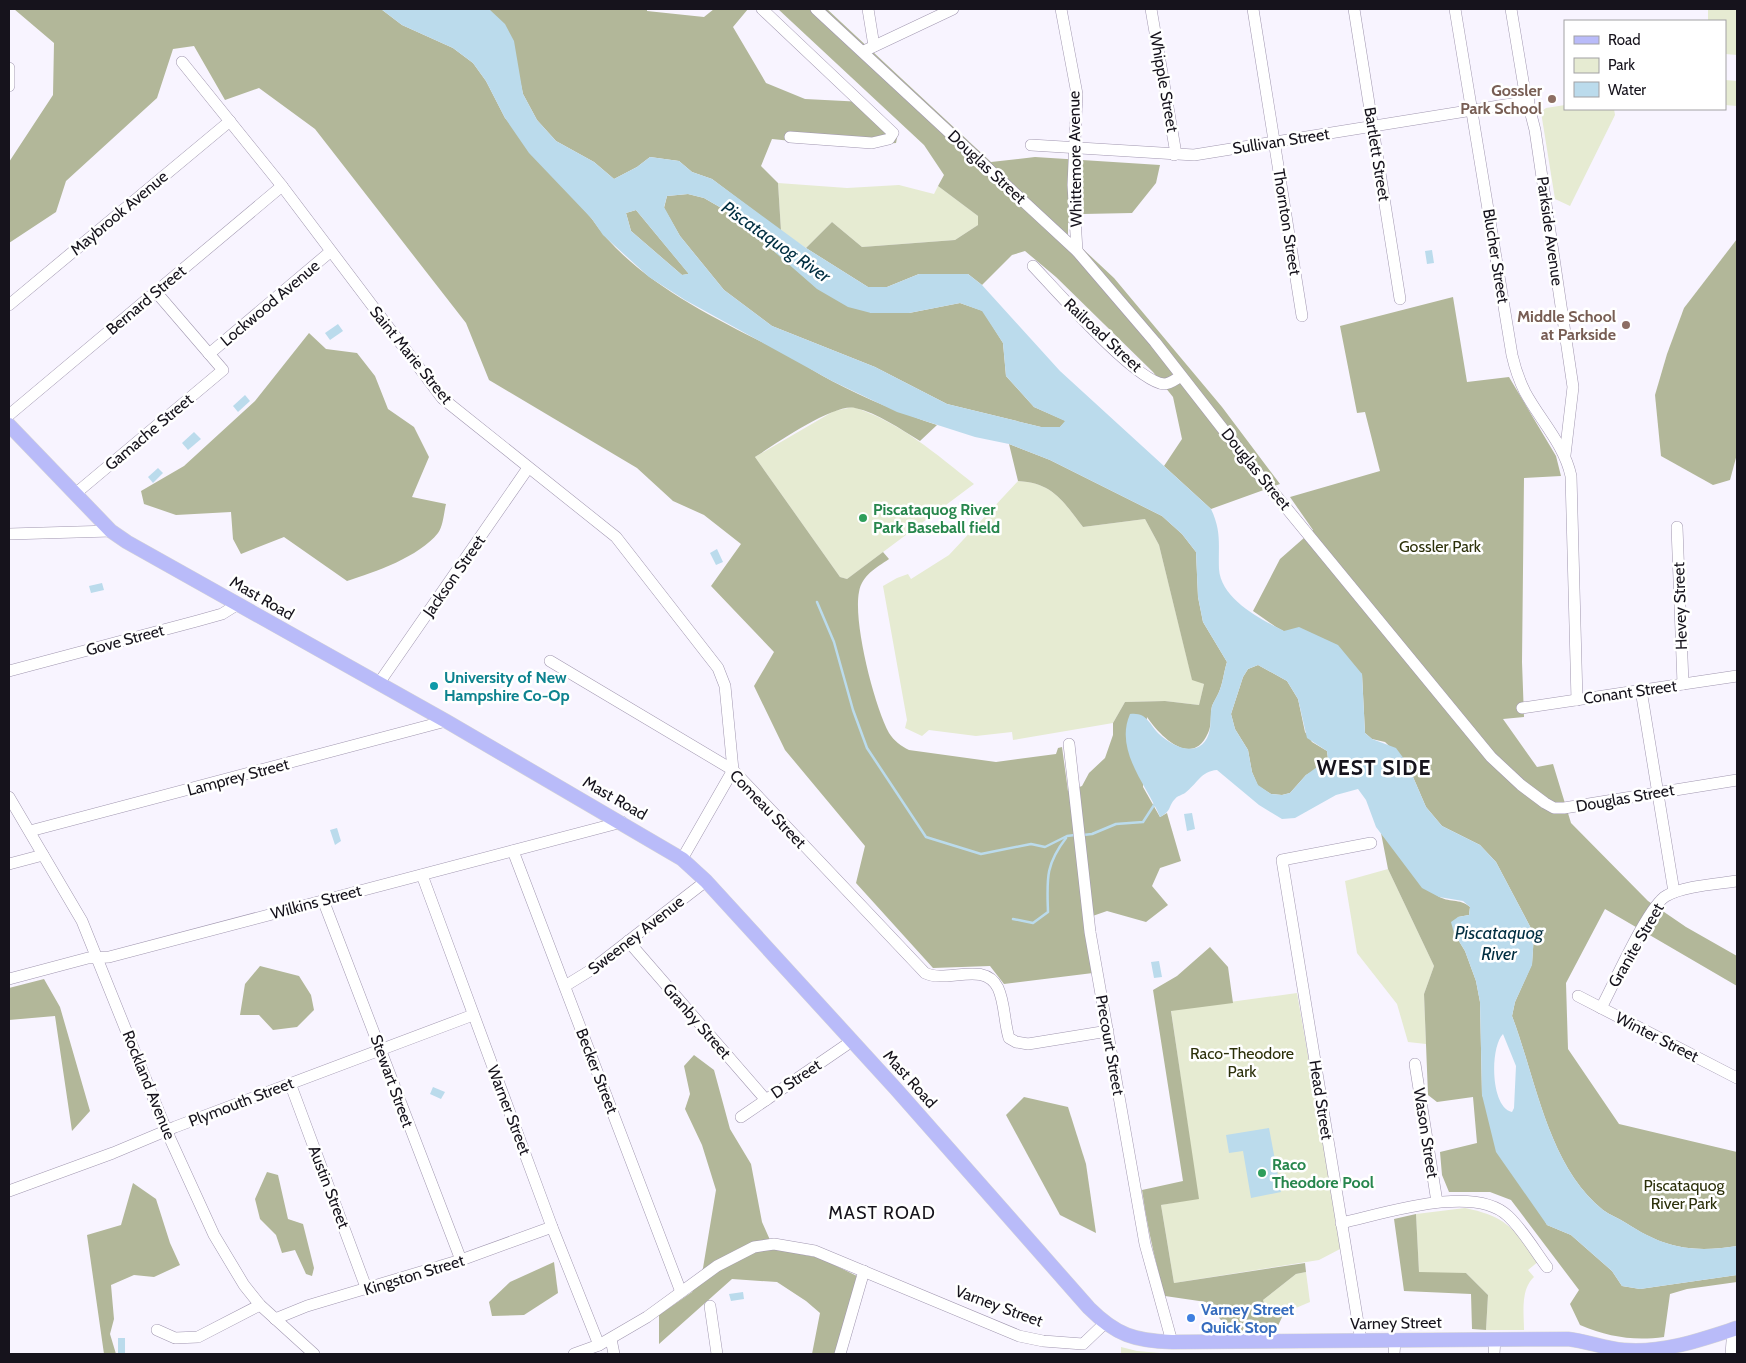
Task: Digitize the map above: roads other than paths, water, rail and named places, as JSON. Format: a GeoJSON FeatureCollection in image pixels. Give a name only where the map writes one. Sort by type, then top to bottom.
{"type":"FeatureCollection","features":[{"type":"Feature","properties":{"kind":"main road","name":"Mast Road"},"geometry":{"type":"LineString","coordinates":[[9,425],[111,531],[127,542],[446,721],[622,822],[682,859],[706,881],[852,1041],[1104,1324]]}},
{"type":"Feature","properties":{"kind":"main road","name":"Varney Street"},"geometry":{"type":"LineString","coordinates":[[1104,1324],[1123,1335],[1148,1342],[1361,1341],[1394,1348],[1495,1339],[1568,1339],[1612,1349],[1656,1350],[1689,1343],[1735,1329]]}},
{"type":"Feature","properties":{"kind":"street"},"geometry":{"type":"LineString","coordinates":[[762,9],[893,133],[888,139],[872,143],[790,137]]}},
{"type":"Feature","properties":{"kind":"street","name":"Douglas Street"},"geometry":{"type":"LineString","coordinates":[[816,9],[869,49],[1076,251],[1155,342],[1400,647],[1505,772],[1554,808],[1574,808],[1658,792],[1737,780]]}},
{"type":"Feature","properties":{"kind":"street"},"geometry":{"type":"LineString","coordinates":[[868,9],[869,49],[952,9]]}},
{"type":"Feature","properties":{"kind":"street","name":"Whittemore Avenue"},"geometry":{"type":"LineString","coordinates":[[1061,9],[1077,94],[1073,185],[1076,251]]}},
{"type":"Feature","properties":{"kind":"street","name":"Whipple Street"},"geometry":{"type":"LineString","coordinates":[[1151,9],[1175,148],[1174,155]]}},
{"type":"Feature","properties":{"kind":"street","name":"Thornton Street"},"geometry":{"type":"LineString","coordinates":[[1253,9],[1302,316]]}},
{"type":"Feature","properties":{"kind":"street","name":"Bartlett Street"},"geometry":{"type":"LineString","coordinates":[[1354,9],[1400,299]]}},
{"type":"Feature","properties":{"kind":"street","name":"Blucher Street"},"geometry":{"type":"LineString","coordinates":[[1455,9],[1512,355],[1525,393],[1565,455],[1571,476],[1577,700]]}},
{"type":"Feature","properties":{"kind":"street","name":"Parkside Avenue"},"geometry":{"type":"LineString","coordinates":[[1511,9],[1524,87],[1535,130],[1573,387],[1565,455]]}},
{"type":"Feature","properties":{"kind":"street","name":"Saint Marie Street"},"geometry":{"type":"LineString","coordinates":[[182,62],[282,186],[442,398],[623,544],[718,668],[724,686],[732,770]]}},
{"type":"Feature","properties":{"kind":"street"},"geometry":{"type":"LineString","coordinates":[[9,68],[9,86]]}},
{"type":"Feature","properties":{"kind":"street","name":"Sullivan Street"},"geometry":{"type":"LineString","coordinates":[[1031,145],[1194,155],[1529,101]]}},
{"type":"Feature","properties":{"kind":"street","name":"Maybrook Avenue"},"geometry":{"type":"LineString","coordinates":[[9,305],[230,121]]}},
{"type":"Feature","properties":{"kind":"street","name":"Bernard Street"},"geometry":{"type":"LineString","coordinates":[[9,415],[282,186]]}},
{"type":"Feature","properties":{"kind":"street","name":"Lockwood Avenue"},"geometry":{"type":"LineString","coordinates":[[209,354],[330,252]]}},
{"type":"Feature","properties":{"kind":"street","name":"Railroad Street"},"geometry":{"type":"LineString","coordinates":[[1033,266],[1075,310],[1154,381],[1165,384],[1181,376]]}},
{"type":"Feature","properties":{"kind":"street"},"geometry":{"type":"LineString","coordinates":[[156,292],[209,354]]}},
{"type":"Feature","properties":{"kind":"street","name":"Gamache Street"},"geometry":{"type":"LineString","coordinates":[[75,494],[223,370],[209,354]]}},
{"type":"Feature","properties":{"kind":"street","name":"Jackson Street"},"geometry":{"type":"LineString","coordinates":[[379,683],[528,468]]}},
{"type":"Feature","properties":{"kind":"street","name":"Hevey Street"},"geometry":{"type":"LineString","coordinates":[[1677,527],[1683,684]]}},
{"type":"Feature","properties":{"kind":"street"},"geometry":{"type":"LineString","coordinates":[[9,534],[111,531]]}},
{"type":"Feature","properties":{"kind":"street","name":"Gove Street"},"geometry":{"type":"LineString","coordinates":[[9,671],[222,614],[238,604]]}},
{"type":"Feature","properties":{"kind":"street","name":"Comeau Street"},"geometry":{"type":"LineString","coordinates":[[550,661],[732,770],[918,966],[932,977],[978,973],[991,979],[1002,999],[1009,1038],[1016,1042],[1028,1044],[1108,1031]]}},
{"type":"Feature","properties":{"kind":"street","name":"Conant Street"},"geometry":{"type":"LineString","coordinates":[[1522,708],[1737,676]]}},
{"type":"Feature","properties":{"kind":"street"},"geometry":{"type":"LineString","coordinates":[[1641,690],[1674,892]]}},
{"type":"Feature","properties":{"kind":"street","name":"Lamprey Street"},"geometry":{"type":"LineString","coordinates":[[30,831],[446,721]]}},
{"type":"Feature","properties":{"kind":"street","name":"Precourt Street"},"geometry":{"type":"LineString","coordinates":[[1069,744],[1076,824],[1090,932],[1145,1244],[1172,1342]]}},
{"type":"Feature","properties":{"kind":"street"},"geometry":{"type":"LineString","coordinates":[[682,859],[732,770]]}},
{"type":"Feature","properties":{"kind":"street","name":"Rockland Avenue"},"geometry":{"type":"LineString","coordinates":[[9,797],[73,904],[98,957],[167,1132],[214,1235],[244,1285],[260,1305],[314,1354]]}},
{"type":"Feature","properties":{"kind":"street","name":"Wilkins Street"},"geometry":{"type":"LineString","coordinates":[[9,979],[109,956],[622,822]]}},
{"type":"Feature","properties":{"kind":"street","name":"Head Street"},"geometry":{"type":"LineString","coordinates":[[1361,1341],[1282,860],[1371,843]]}},
{"type":"Feature","properties":{"kind":"street","name":"Becker Street"},"geometry":{"type":"LineString","coordinates":[[513,851],[682,1292]]}},
{"type":"Feature","properties":{"kind":"street"},"geometry":{"type":"LineString","coordinates":[[9,864],[43,855]]}},
{"type":"Feature","properties":{"kind":"street","name":"Warner Street"},"geometry":{"type":"LineString","coordinates":[[422,875],[552,1227],[599,1345]]}},
{"type":"Feature","properties":{"kind":"street","name":"Sweeney Avenue"},"geometry":{"type":"LineString","coordinates":[[565,986],[580,978],[706,881]]}},
{"type":"Feature","properties":{"kind":"street","name":"Granite Street"},"geometry":{"type":"LineString","coordinates":[[1601,1008],[1657,904],[1664,897],[1674,892],[1737,881]]}},
{"type":"Feature","properties":{"kind":"street","name":"Stewart Street"},"geometry":{"type":"LineString","coordinates":[[323,900],[461,1260]]}},
{"type":"Feature","properties":{"kind":"street","name":"Granby Street"},"geometry":{"type":"LineString","coordinates":[[628,941],[766,1100]]}},
{"type":"Feature","properties":{"kind":"street","name":"Winter Street"},"geometry":{"type":"LineString","coordinates":[[1578,996],[1737,1078]]}},
{"type":"Feature","properties":{"kind":"street","name":"Plymouth Street"},"geometry":{"type":"LineString","coordinates":[[9,1191],[473,1015]]}},
{"type":"Feature","properties":{"kind":"street","name":"D Street"},"geometry":{"type":"LineString","coordinates":[[741,1117],[852,1041]]}},
{"type":"Feature","properties":{"kind":"street","name":"Wason Street"},"geometry":{"type":"LineString","coordinates":[[1416,1064],[1436,1202]]}},
{"type":"Feature","properties":{"kind":"street","name":"Austin Street"},"geometry":{"type":"LineString","coordinates":[[290,1084],[367,1290]]}},
{"type":"Feature","properties":{"kind":"street"},"geometry":{"type":"LineString","coordinates":[[1342,1223],[1436,1202],[1479,1202],[1487,1204],[1507,1215],[1547,1267]]}},
{"type":"Feature","properties":{"kind":"street","name":"Kingston Street"},"geometry":{"type":"LineString","coordinates":[[274,1318],[307,1306],[367,1290],[461,1260],[552,1227]]}},
{"type":"Feature","properties":{"kind":"street","name":"Varney Street"},"geometry":{"type":"LineString","coordinates":[[574,1354],[611,1339],[648,1317],[717,1266],[763,1244],[815,1251],[1019,1336],[1082,1349],[1104,1324]]}},
{"type":"Feature","properties":{"kind":"street"},"geometry":{"type":"LineString","coordinates":[[840,1354],[864,1271]]}},
{"type":"Feature","properties":{"kind":"street"},"geometry":{"type":"LineString","coordinates":[[157,1330],[175,1338],[198,1337],[260,1305]]}},
{"type":"Feature","properties":{"kind":"street"},"geometry":{"type":"LineString","coordinates":[[710,1306],[717,1354]]}},
{"type":"Feature","properties":{"kind":"street"},"geometry":{"type":"LineString","coordinates":[[1731,1354],[1735,1329]]}},
{"type":"Feature","properties":{"kind":"street"},"geometry":{"type":"LineString","coordinates":[[611,1339],[614,1354]]}},
{"type":"Feature","properties":{"kind":"street"},"geometry":{"type":"LineString","coordinates":[[1494,1354],[1495,1339]]}},
{"type":"Feature","properties":{"kind":"water","name":"Piscataquog River"},"geometry":{"type":"Polygon","coordinates":[[[381,9],[489,9],[505,24],[514,41],[523,94],[537,120],[556,141],[594,162],[614,179],[637,167],[650,157],[679,161],[692,172],[712,179],[806,248],[868,287],[887,287],[919,274],[968,274],[982,285],[1060,371],[1211,509],[1218,532],[1221,580],[1234,599],[1253,614],[1284,631],[1299,627],[1338,645],[1362,674],[1365,733],[1372,739],[1396,748],[1407,763],[1426,807],[1442,826],[1480,845],[1496,862],[1534,934],[1532,965],[1515,1002],[1512,1016],[1556,1146],[1584,1192],[1606,1212],[1653,1238],[1666,1243],[1706,1249],[1737,1246],[1737,1275],[1640,1289],[1622,1286],[1612,1271],[1571,1235],[1547,1225],[1496,1152],[1482,1095],[1480,1002],[1476,981],[1465,951],[1454,933],[1451,922],[1458,917],[1469,915],[1470,907],[1463,901],[1439,897],[1422,888],[1376,827],[1366,800],[1358,789],[1336,795],[1295,818],[1282,819],[1259,805],[1217,770],[1203,775],[1185,793],[1176,798],[1168,811],[1160,817],[1129,754],[1126,728],[1130,714],[1144,717],[1159,734],[1173,744],[1189,749],[1202,745],[1210,729],[1212,706],[1220,688],[1227,662],[1203,622],[1198,597],[1196,552],[1182,534],[1162,516],[1050,460],[1009,444],[975,437],[897,412],[832,381],[685,300],[649,277],[603,235],[592,219],[529,153],[505,118],[486,81],[473,63],[453,48],[402,25],[381,9]],[[688,194],[667,196],[664,207],[680,236],[724,290],[772,326],[875,367],[947,404],[1041,427],[1060,427],[1065,421],[1034,407],[1006,376],[1003,343],[982,311],[960,303],[909,313],[871,313],[848,307],[817,289],[730,213],[704,198],[688,194]],[[636,210],[626,213],[631,231],[682,275],[688,274],[636,210]],[[1258,665],[1248,669],[1243,677],[1231,714],[1235,729],[1248,750],[1252,772],[1258,785],[1271,794],[1282,795],[1290,793],[1306,775],[1328,759],[1327,751],[1307,738],[1298,699],[1287,681],[1258,665]],[[1503,1034],[1499,1041],[1494,1063],[1496,1089],[1499,1100],[1505,1108],[1512,1112],[1514,1108],[1516,1066],[1503,1034]]]}},
{"type":"Feature","properties":{"kind":"water"},"geometry":{"type":"Polygon","coordinates":[[[1432,250],[1434,263],[1427,264],[1425,251],[1432,250]]]}},
{"type":"Feature","properties":{"kind":"water"},"geometry":{"type":"Polygon","coordinates":[[[338,324],[343,331],[330,340],[325,333],[338,324]]]}},
{"type":"Feature","properties":{"kind":"water"},"geometry":{"type":"Polygon","coordinates":[[[245,395],[250,401],[238,412],[233,406],[245,395]]]}},
{"type":"Feature","properties":{"kind":"water"},"geometry":{"type":"Polygon","coordinates":[[[194,432],[201,439],[188,450],[182,443],[194,432]]]}},
{"type":"Feature","properties":{"kind":"water"},"geometry":{"type":"Polygon","coordinates":[[[158,468],[163,473],[153,483],[148,477],[158,468]]]}},
{"type":"Feature","properties":{"kind":"water"},"geometry":{"type":"Polygon","coordinates":[[[717,549],[723,562],[716,565],[710,553],[717,549]]]}},
{"type":"Feature","properties":{"kind":"water"},"geometry":{"type":"Polygon","coordinates":[[[102,583],[104,590],[91,593],[89,586],[102,583]]]}},
{"type":"Feature","properties":{"kind":"water"},"geometry":{"type":"Polygon","coordinates":[[[1192,813],[1195,829],[1187,831],[1184,814],[1192,813]]]}},
{"type":"Feature","properties":{"kind":"water"},"geometry":{"type":"Polygon","coordinates":[[[337,828],[341,841],[335,845],[330,830],[337,828]]]}},
{"type":"Feature","properties":{"kind":"water"},"geometry":{"type":"Polygon","coordinates":[[[1159,961],[1162,977],[1154,978],[1151,962],[1159,961]]]}},
{"type":"Feature","properties":{"kind":"water"},"geometry":{"type":"Polygon","coordinates":[[[433,1087],[445,1092],[441,1099],[430,1094],[433,1087]]]}},
{"type":"Feature","properties":{"kind":"water","name":"Raco Theodore Pool"},"geometry":{"type":"Polygon","coordinates":[[[1269,1128],[1281,1192],[1251,1198],[1243,1151],[1229,1153],[1226,1135],[1269,1128]]]}},
{"type":"Feature","properties":{"kind":"water"},"geometry":{"type":"Polygon","coordinates":[[[743,1292],[744,1299],[731,1301],[729,1294],[743,1292]]]}},
{"type":"Feature","properties":{"kind":"water"},"geometry":{"type":"Polygon","coordinates":[[[118,1338],[125,1338],[125,1353],[118,1353],[118,1338]]]}},
{"type":"Feature","properties":{"kind":"waterway"},"geometry":{"type":"LineString","coordinates":[[817,602],[834,642],[853,710],[867,748],[926,837],[981,854],[1031,844],[1045,847],[1067,836],[1075,835]]}},
{"type":"Feature","properties":{"kind":"waterway"},"geometry":{"type":"LineString","coordinates":[[1083,835],[1092,834],[1116,824],[1143,822],[1156,802]]}},
{"type":"Feature","properties":{"kind":"waterway"},"geometry":{"type":"LineString","coordinates":[[1013,919],[1033,923],[1048,912],[1047,891],[1049,873],[1054,856],[1066,838]]}},
{"type":"Feature","properties":{"kind":"place","name":"Gossler Park School"},"geometry":{"type":"Point","coordinates":[1552,99]}},
{"type":"Feature","properties":{"kind":"place","name":"Middle School at Parkside"},"geometry":{"type":"Point","coordinates":[1626,325]}},
{"type":"Feature","properties":{"kind":"place","name":"Piscataquog River Park Baseball field"},"geometry":{"type":"Point","coordinates":[863,518]}},
{"type":"Feature","properties":{"kind":"place","name":"University of New Hampshire Co-Op"},"geometry":{"type":"Point","coordinates":[434,686]}},
{"type":"Feature","properties":{"kind":"place","name":"Raco Theodore Pool"},"geometry":{"type":"Point","coordinates":[1262,1173]}},
{"type":"Feature","properties":{"kind":"place","name":"Varney Street Quick Stop"},"geometry":{"type":"Point","coordinates":[1191,1318]}},
{"type":"Feature","properties":{"kind":"district","name":"WEST SIDE"},"geometry":{"type":"Point","coordinates":[1374,767]}},
{"type":"Feature","properties":{"kind":"district","name":"MAST ROAD"},"geometry":{"type":"Point","coordinates":[882,1213]}},
{"type":"Feature","properties":{"kind":"park label","name":"Gossler Park"},"geometry":{"type":"Point","coordinates":[1440,546]}},
{"type":"Feature","properties":{"kind":"park label","name":"Raco-Theodore Park"},"geometry":{"type":"Point","coordinates":[1242,1062]}},
{"type":"Feature","properties":{"kind":"park label","name":"Piscataquog River Park"},"geometry":{"type":"Point","coordinates":[1684,1194]}}]}
